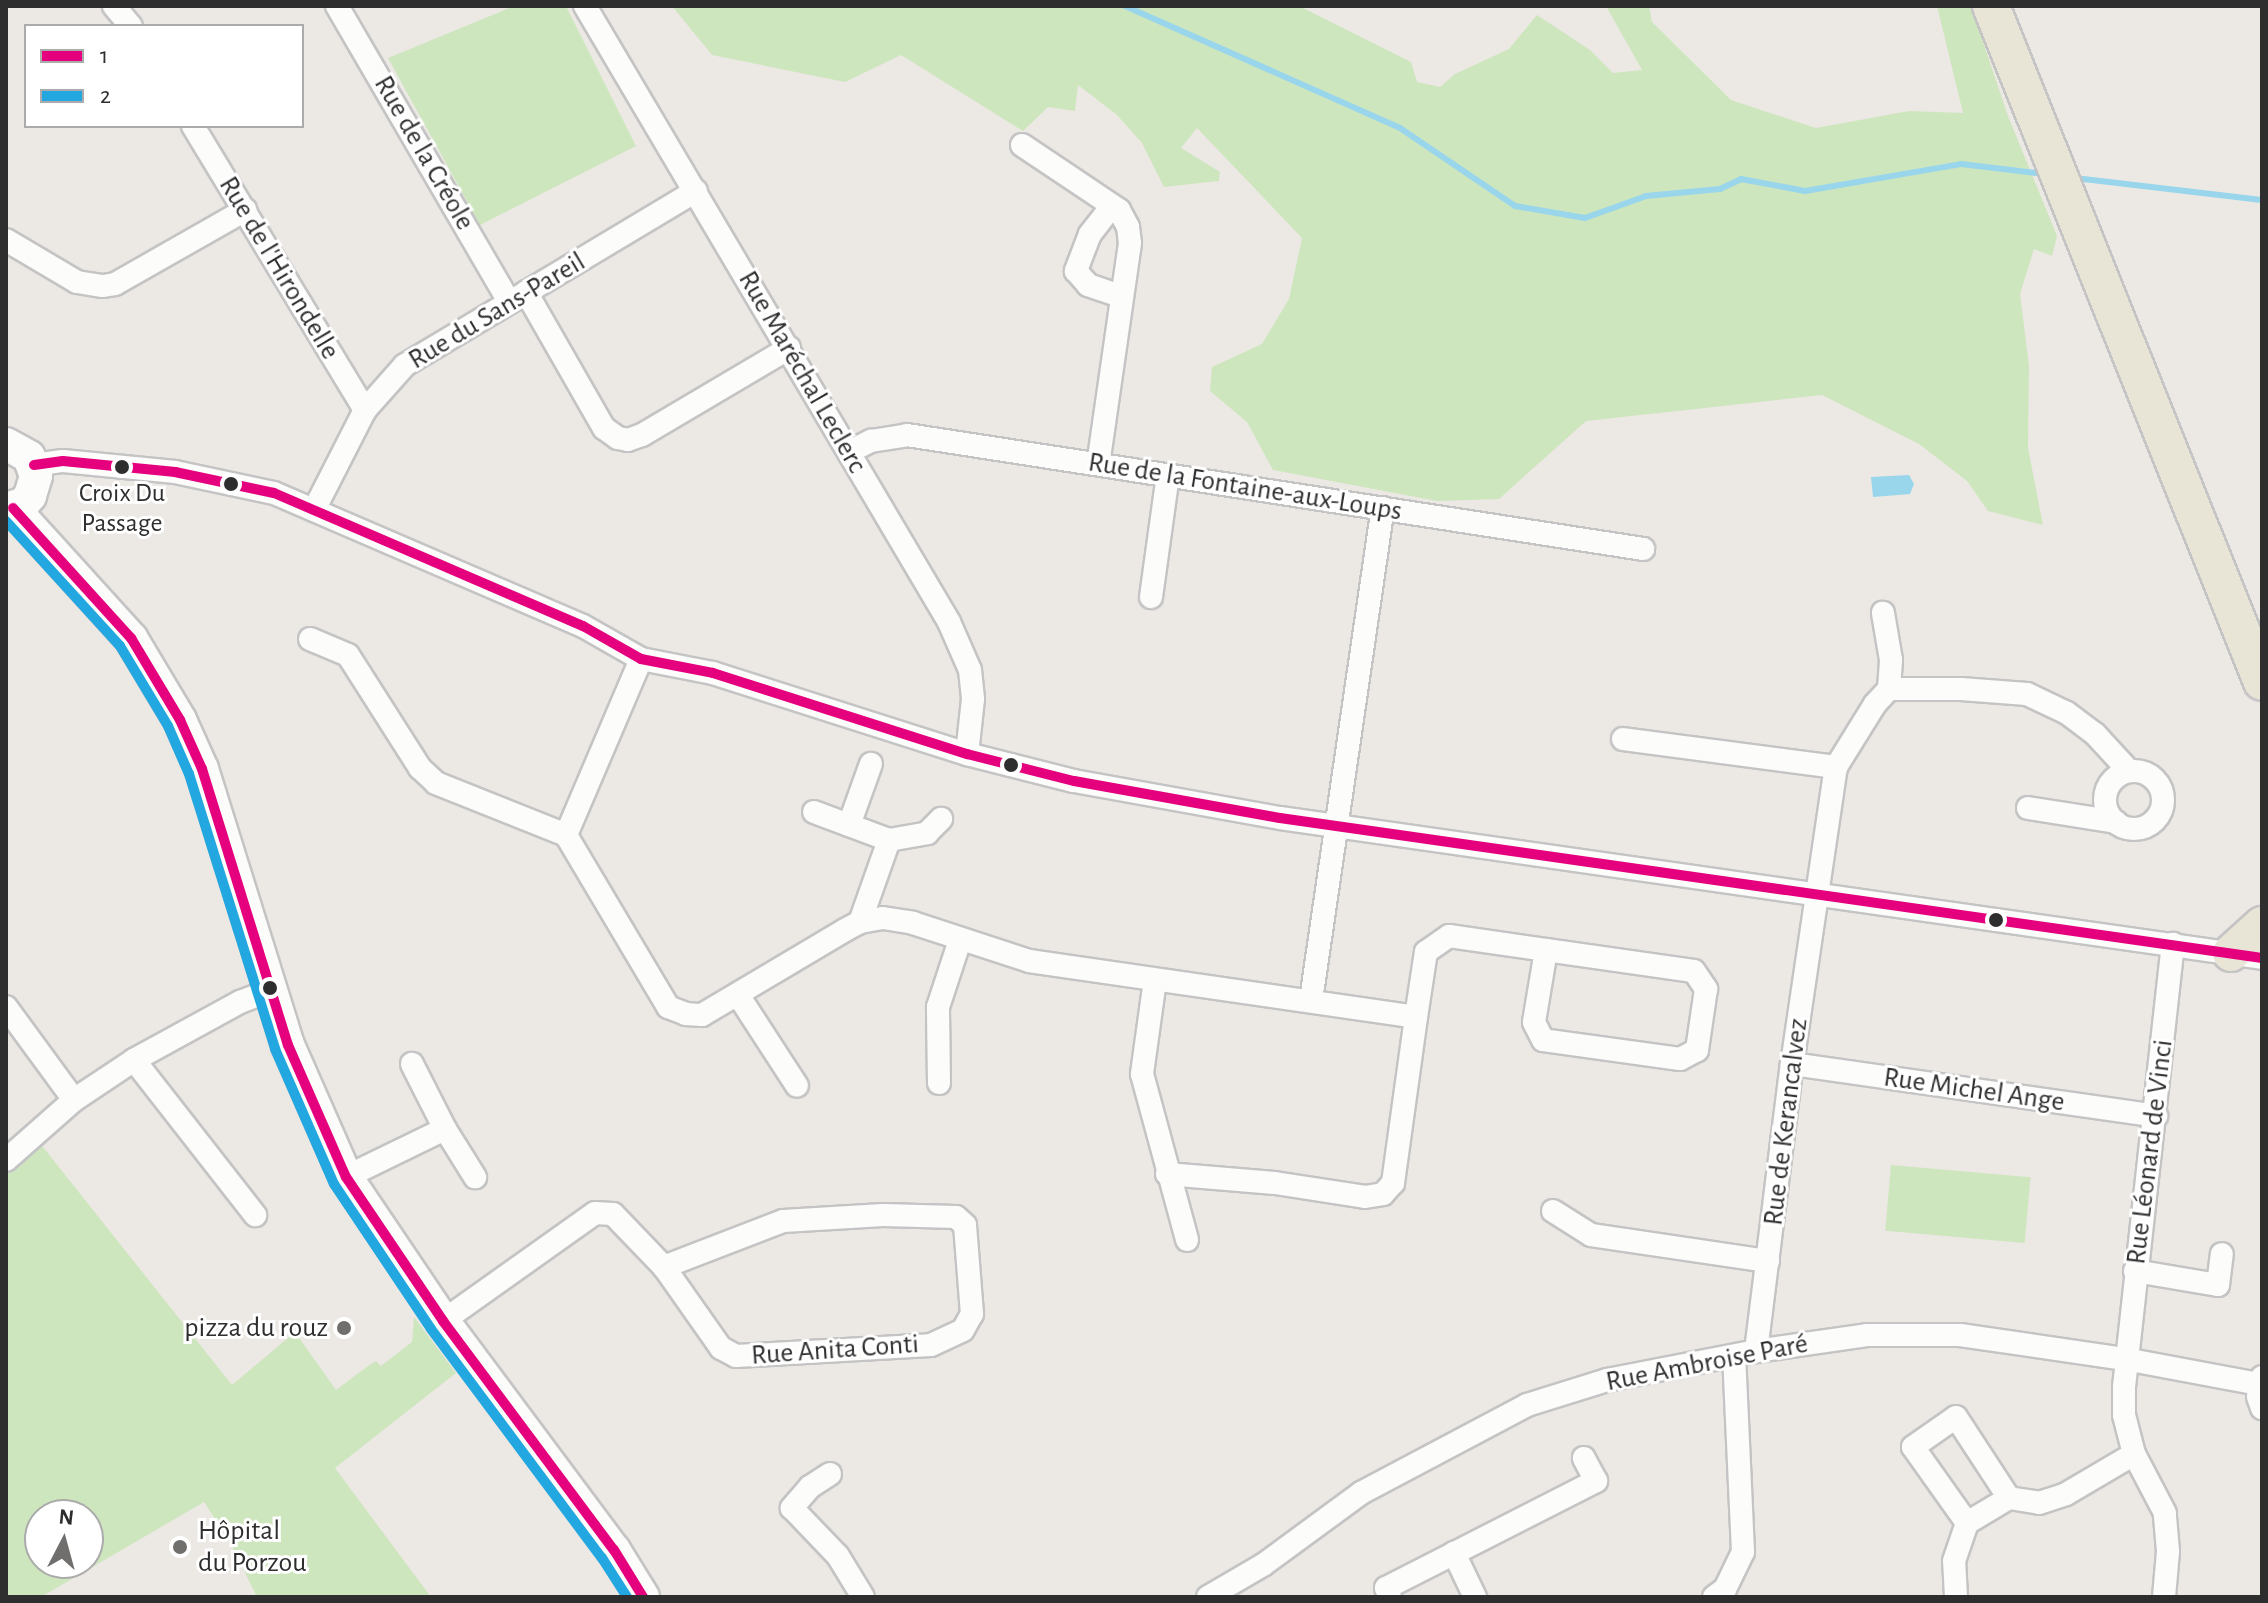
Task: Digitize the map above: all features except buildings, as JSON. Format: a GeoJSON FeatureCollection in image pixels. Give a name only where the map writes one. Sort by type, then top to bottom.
{"type":"FeatureCollection","features":[{"type":"Feature","properties":{"kind":"main road"},"geometry":{"type":"LineString","coordinates":[[1991,6],[2262,682]]}},
{"type":"Feature","properties":{"kind":"main road"},"geometry":{"type":"LineString","coordinates":[[6,444],[22,450],[34,465],[35,487],[23,504],[10,509],[131,638],[180,720],[202,769],[269,991],[314,1111],[346,1177],[443,1321],[614,1550],[643,1597]]}},
{"type":"Feature","properties":{"kind":"main road"},"geometry":{"type":"LineString","coordinates":[[2246,956],[2262,925]]}},
{"type":"Feature","properties":{"kind":"street"},"geometry":{"type":"LineString","coordinates":[[114,6],[129,24]]}},
{"type":"Feature","properties":{"kind":"street","name":"Rue de la Créole"},"geometry":{"type":"LineString","coordinates":[[337,6],[517,296],[604,428],[618,438],[628,440],[642,435],[789,348]]}},
{"type":"Feature","properties":{"kind":"street","name":"Rue Maréchal Leclerc"},"geometry":{"type":"LineString","coordinates":[[585,6],[949,622],[970,670],[973,699],[967,754]]}},
{"type":"Feature","properties":{"kind":"street","name":"Rue de l'Hirondelle"},"geometry":{"type":"LineString","coordinates":[[194,128],[365,410]]}},
{"type":"Feature","properties":{"kind":"street"},"geometry":{"type":"LineString","coordinates":[[1022,145],[1112,206],[1125,218],[1128,227],[1130,243],[1098,464]]}},
{"type":"Feature","properties":{"kind":"street","name":"Rue du Sans-Pareil"},"geometry":{"type":"LineString","coordinates":[[314,510],[365,410],[405,365],[696,191]]}},
{"type":"Feature","properties":{"kind":"street"},"geometry":{"type":"LineString","coordinates":[[1112,206],[1086,241],[1076,271],[1088,285],[1122,297]]}},
{"type":"Feature","properties":{"kind":"street"},"geometry":{"type":"LineString","coordinates":[[6,240],[77,282],[103,286],[115,284],[245,210]]}},
{"type":"Feature","properties":{"kind":"street","name":"Rue de la Fontaine-aux-Loups"},"geometry":{"type":"LineString","coordinates":[[849,452],[879,439],[907,435],[1643,549]]}},
{"type":"Feature","properties":{"kind":"street"},"geometry":{"type":"LineString","coordinates":[[34,465],[63,461],[175,472],[274,493],[583,626],[641,659],[713,673],[967,754],[1074,781],[1336,826],[2246,956]]}},
{"type":"Feature","properties":{"kind":"street"},"geometry":{"type":"LineString","coordinates":[[1151,597],[1168,475]]}},
{"type":"Feature","properties":{"kind":"street"},"geometry":{"type":"LineString","coordinates":[[1311,1000],[1383,508]]}},
{"type":"Feature","properties":{"kind":"street"},"geometry":{"type":"LineString","coordinates":[[1623,739],[1836,767],[1875,704],[1889,689],[1891,660],[1883,613]]}},
{"type":"Feature","properties":{"kind":"street"},"geometry":{"type":"LineString","coordinates":[[310,639],[348,655],[420,768],[436,783],[566,835],[668,1007],[702,1015],[860,922],[883,918],[913,923],[1029,961],[1416,1017]]}},
{"type":"Feature","properties":{"kind":"street"},"geometry":{"type":"LineString","coordinates":[[566,835],[641,659]]}},
{"type":"Feature","properties":{"kind":"street"},"geometry":{"type":"LineString","coordinates":[[1889,689],[1961,689],[2027,694],[2067,713],[2095,734],[2129,771]]}},
{"type":"Feature","properties":{"kind":"street"},"geometry":{"type":"LineString","coordinates":[[849,825],[871,764]]}},
{"type":"Feature","properties":{"kind":"street","name":"Rue de Kerancalvez"},"geometry":{"type":"LineString","coordinates":[[1756,1351],[1792,1064],[1836,767]]}},
{"type":"Feature","properties":{"kind":"street"},"geometry":{"type":"LineString","coordinates":[[2028,808],[2140,828],[2153,822],[2162,809],[2163,793],[2155,779],[2141,771],[2129,771],[2114,779],[2106,796],[2107,809],[2116,822]]}},
{"type":"Feature","properties":{"kind":"street"},"geometry":{"type":"LineString","coordinates":[[814,812],[889,840],[934,826]]}},
{"type":"Feature","properties":{"kind":"street"},"geometry":{"type":"LineString","coordinates":[[860,922],[889,840]]}},
{"type":"Feature","properties":{"kind":"street"},"geometry":{"type":"LineString","coordinates":[[1167,1174],[1275,1183],[1365,1197],[1383,1194],[1393,1183],[1426,952],[1436,942],[1449,936],[1694,971],[1706,989],[1697,1050],[1680,1059],[1543,1040],[1534,1022],[1546,950]]}},
{"type":"Feature","properties":{"kind":"street"},"geometry":{"type":"LineString","coordinates":[[939,1083],[938,1007],[960,940]]}},
{"type":"Feature","properties":{"kind":"street","name":"Rue Léonard de Vinci"},"geometry":{"type":"LineString","coordinates":[[2164,1597],[2168,1551],[2165,1513],[2134,1454],[2124,1415],[2125,1359],[2156,1116],[2173,944]]}},
{"type":"Feature","properties":{"kind":"street"},"geometry":{"type":"LineString","coordinates":[[1155,980],[1142,1074],[1187,1240]]}},
{"type":"Feature","properties":{"kind":"street"},"geometry":{"type":"LineString","coordinates":[[6,1160],[74,1100],[134,1060],[240,1002],[269,991]]}},
{"type":"Feature","properties":{"kind":"street"},"geometry":{"type":"LineString","coordinates":[[738,995],[797,1086]]}},
{"type":"Feature","properties":{"kind":"street"},"geometry":{"type":"LineString","coordinates":[[6,1007],[74,1100]]}},
{"type":"Feature","properties":{"kind":"street"},"geometry":{"type":"LineString","coordinates":[[134,1060],[255,1215]]}},
{"type":"Feature","properties":{"kind":"street"},"geometry":{"type":"LineString","coordinates":[[412,1064],[445,1129],[475,1177]]}},
{"type":"Feature","properties":{"kind":"street","name":"Rue Michel Ange"},"geometry":{"type":"LineString","coordinates":[[1792,1064],[2156,1116]]}},
{"type":"Feature","properties":{"kind":"street"},"geometry":{"type":"LineString","coordinates":[[346,1177],[445,1129]]}},
{"type":"Feature","properties":{"kind":"street"},"geometry":{"type":"LineString","coordinates":[[1553,1211],[1591,1235],[1768,1261]]}},
{"type":"Feature","properties":{"kind":"street","name":"Rue Anita Conti"},"geometry":{"type":"LineString","coordinates":[[443,1321],[595,1213],[613,1214],[664,1267],[721,1348],[736,1356],[931,1345],[963,1330],[972,1314],[965,1225],[956,1217],[883,1215],[783,1221],[664,1267]]}},
{"type":"Feature","properties":{"kind":"street"},"geometry":{"type":"LineString","coordinates":[[2135,1271],[2218,1285],[2222,1254]]}},
{"type":"Feature","properties":{"kind":"street","name":"Rue Ambroise Paré"},"geometry":{"type":"LineString","coordinates":[[1208,1597],[1263,1565],[1361,1493],[1527,1405],[1607,1380],[1756,1351],[1867,1335],[1960,1335],[2260,1380]]}},
{"type":"Feature","properties":{"kind":"street"},"geometry":{"type":"LineString","coordinates":[[1723,1594],[1743,1552],[1734,1357]]}},
{"type":"Feature","properties":{"kind":"street"},"geometry":{"type":"LineString","coordinates":[[2260,1380],[2262,1408]]}},
{"type":"Feature","properties":{"kind":"street"},"geometry":{"type":"LineString","coordinates":[[1967,1523],[1913,1447],[1956,1417],[2009,1498]]}},
{"type":"Feature","properties":{"kind":"street"},"geometry":{"type":"LineString","coordinates":[[1956,1597],[1954,1561],[1967,1523],[2009,1498],[2039,1503],[2066,1494],[2134,1454]]}},
{"type":"Feature","properties":{"kind":"street"},"geometry":{"type":"LineString","coordinates":[[1390,1597],[1386,1588],[1596,1481],[1584,1458]]}},
{"type":"Feature","properties":{"kind":"street"},"geometry":{"type":"LineString","coordinates":[[830,1474],[810,1487],[792,1508],[838,1556],[863,1597]]}},
{"type":"Feature","properties":{"kind":"street"},"geometry":{"type":"LineString","coordinates":[[1454,1553],[1475,1597]]}},
{"type":"Feature","properties":{"kind":"green space"},"geometry":{"type":"Polygon","coordinates":[[[514,6],[566,6],[636,146],[480,225],[388,58],[514,6]]]}},
{"type":"Feature","properties":{"kind":"green space"},"geometry":{"type":"Polygon","coordinates":[[[672,6],[1299,6],[1411,62],[1417,82],[1440,87],[1455,74],[1509,49],[1537,15],[1590,50],[1613,73],[1642,70],[1606,6],[1649,6],[1652,22],[1731,100],[1816,128],[1909,111],[1963,113],[1937,6],[1971,6],[2008,116],[2057,236],[2052,256],[2034,249],[2020,294],[2029,366],[2028,448],[2043,525],[1988,511],[1967,481],[1919,444],[1822,395],[1586,421],[1499,499],[1437,501],[1273,470],[1247,422],[1210,391],[1212,367],[1262,344],[1289,299],[1302,238],[1197,128],[1181,148],[1220,172],[1219,181],[1164,187],[1142,143],[1117,115],[1078,85],[1075,111],[1048,107],[1023,131],[901,55],[845,82],[712,55],[672,6]]]}},
{"type":"Feature","properties":{"kind":"green space"},"geometry":{"type":"Polygon","coordinates":[[[39,1142],[232,1385],[295,1332],[336,1390],[376,1361],[381,1366],[412,1342],[414,1317],[456,1373],[335,1468],[431,1597],[257,1597],[229,1540],[204,1502],[104,1560],[104,1499],[24,1499],[24,1579],[72,1579],[41,1597],[6,1597],[6,1174],[39,1142]]]}},
{"type":"Feature","properties":{"kind":"green space"},"geometry":{"type":"Polygon","coordinates":[[[1891,1165],[2030,1177],[2025,1243],[1885,1231],[1891,1165]]]}},
{"type":"Feature","properties":{"kind":"water"},"geometry":{"type":"Polygon","coordinates":[[[1909,475],[1914,484],[1910,494],[1873,497],[1871,477],[1909,475]]]}},
{"type":"Feature","properties":{"kind":"waterway"},"geometry":{"type":"LineString","coordinates":[[1125,6],[1400,128],[1515,206],[1585,218],[1646,196],[1720,189],[1741,179],[1805,191],[1961,164],[2044,174]]}},
{"type":"Feature","properties":{"kind":"waterway"},"geometry":{"type":"LineString","coordinates":[[2075,178],[2262,200]]}},
{"type":"Feature","properties":{"kind":"transit line","name":"1"},"geometry":{"type":"LineString","coordinates":[[34,465],[63,461],[175,472],[274,493],[583,626],[641,659],[713,673],[967,754],[1074,781],[1280,818],[2262,958]]}},
{"type":"Feature","properties":{"kind":"transit line","name":"1"},"geometry":{"type":"LineString","coordinates":[[13,508],[131,638],[180,720],[202,769],[288,1045],[346,1177],[443,1321],[614,1550],[643,1597]]}},
{"type":"Feature","properties":{"kind":"transit line","name":"2"},"geometry":{"type":"LineString","coordinates":[[6,521],[120,646],[168,726],[189,774],[275,1049],[334,1184],[431,1329],[602,1558],[627,1597]]}},
{"type":"Feature","properties":{"kind":"place","name":"Croix Du Passage"},"geometry":{"type":"Point","coordinates":[122,467]}},
{"type":"Feature","properties":{"kind":"place","name":"pizza du rouz"},"geometry":{"type":"Point","coordinates":[344,1328]}},
{"type":"Feature","properties":{"kind":"place","name":"Hôpital du Porzou"},"geometry":{"type":"Point","coordinates":[180,1547]}}]}
